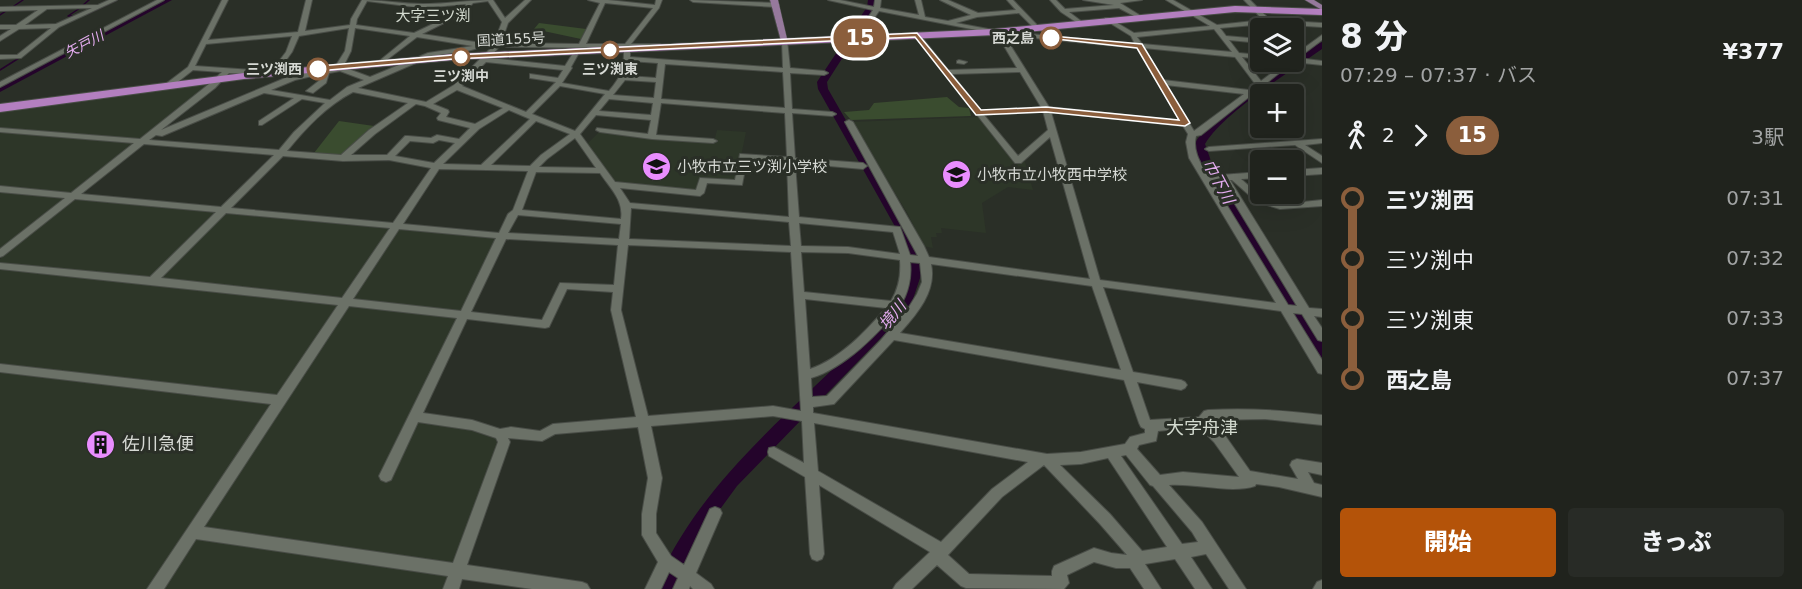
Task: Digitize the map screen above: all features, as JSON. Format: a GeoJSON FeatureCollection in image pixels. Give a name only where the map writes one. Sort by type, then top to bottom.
{"type":"FeatureCollection","features":[{"type":"Feature","properties":{"kind":"highway","name":"国道155号"},"geometry":{"type":"LineString","coordinates":[[0,108],[166,86],[224,75],[340,68],[418,60],[487,58],[579,48],[628,51],[786,40],[995,32],[1252,5],[1322,11]]}},
{"type":"Feature","properties":{"kind":"highway","name":"国道155号"},"geometry":{"type":"LineString","coordinates":[[995,32],[1035,26],[1190,12]]}},
{"type":"Feature","properties":{"kind":"main road"},"geometry":{"type":"LineString","coordinates":[[1309,0],[1322,11]]}},
{"type":"Feature","properties":{"kind":"main road"},"geometry":{"type":"LineString","coordinates":[[775,3],[786,40]]}},
{"type":"Feature","properties":{"kind":"street"},"geometry":{"type":"LineString","coordinates":[[0,39],[56,0]]}},
{"type":"Feature","properties":{"kind":"street"},"geometry":{"type":"LineString","coordinates":[[0,57],[19,57],[57,26],[114,0]]}},
{"type":"Feature","properties":{"kind":"street"},"geometry":{"type":"LineString","coordinates":[[0,85],[161,0]]}},
{"type":"Feature","properties":{"kind":"street"},"geometry":{"type":"LineString","coordinates":[[166,86],[191,68],[225,0]]}},
{"type":"Feature","properties":{"kind":"street"},"geometry":{"type":"LineString","coordinates":[[270,73],[289,52],[298,34],[309,0]]}},
{"type":"Feature","properties":{"kind":"street"},"geometry":{"type":"LineString","coordinates":[[340,68],[348,51],[354,19],[367,0],[423,6],[488,0],[505,22]]}},
{"type":"Feature","properties":{"kind":"street"},"geometry":{"type":"LineString","coordinates":[[428,104],[457,87],[487,58],[497,45],[505,22],[528,0]]}},
{"type":"Feature","properties":{"kind":"street"},"geometry":{"type":"LineString","coordinates":[[386,476],[513,214],[517,212],[533,168],[544,157],[576,134],[623,78],[628,51],[658,3],[591,0]]}},
{"type":"Feature","properties":{"kind":"street"},"geometry":{"type":"LineString","coordinates":[[693,0],[775,3]]}},
{"type":"Feature","properties":{"kind":"street"},"geometry":{"type":"LineString","coordinates":[[831,0],[995,32],[1250,56]]}},
{"type":"Feature","properties":{"kind":"street"},"geometry":{"type":"LineString","coordinates":[[858,38],[877,9],[878,0]]}},
{"type":"Feature","properties":{"kind":"street"},"geometry":{"type":"LineString","coordinates":[[918,0],[922,17]]}},
{"type":"Feature","properties":{"kind":"street"},"geometry":{"type":"LineString","coordinates":[[943,0],[976,15]]}},
{"type":"Feature","properties":{"kind":"street"},"geometry":{"type":"LineString","coordinates":[[1010,0],[1035,26]]}},
{"type":"Feature","properties":{"kind":"street"},"geometry":{"type":"LineString","coordinates":[[1053,0],[1063,11],[1079,22]]}},
{"type":"Feature","properties":{"kind":"street"},"geometry":{"type":"LineString","coordinates":[[1086,0],[1116,3],[1138,16]]}},
{"type":"Feature","properties":{"kind":"street"},"geometry":{"type":"LineString","coordinates":[[1063,11],[1139,0]]}},
{"type":"Feature","properties":{"kind":"street"},"geometry":{"type":"LineString","coordinates":[[1169,0],[1215,27],[1226,38],[1259,84]]}},
{"type":"Feature","properties":{"kind":"street"},"geometry":{"type":"LineString","coordinates":[[483,168],[532,116],[559,82],[569,68],[604,1]]}},
{"type":"Feature","properties":{"kind":"street"},"geometry":{"type":"LineString","coordinates":[[380,63],[417,34],[462,12],[471,2]]}},
{"type":"Feature","properties":{"kind":"street"},"geometry":{"type":"LineString","coordinates":[[1252,5],[1264,18]]}},
{"type":"Feature","properties":{"kind":"street"},"geometry":{"type":"LineString","coordinates":[[0,9],[103,6]]}},
{"type":"Feature","properties":{"kind":"street"},"geometry":{"type":"LineString","coordinates":[[948,23],[976,15],[1021,11]]}},
{"type":"Feature","properties":{"kind":"street"},"geometry":{"type":"LineString","coordinates":[[1109,20],[1133,35],[1192,134],[1190,142],[1193,158],[1208,179],[1322,370]]}},
{"type":"Feature","properties":{"kind":"street"},"geometry":{"type":"LineString","coordinates":[[1133,35],[1250,23]]}},
{"type":"Feature","properties":{"kind":"street"},"geometry":{"type":"LineString","coordinates":[[1241,24],[1250,33]]}},
{"type":"Feature","properties":{"kind":"street"},"geometry":{"type":"LineString","coordinates":[[1304,24],[1322,25]]}},
{"type":"Feature","properties":{"kind":"street"},"geometry":{"type":"LineString","coordinates":[[0,27],[57,26]]}},
{"type":"Feature","properties":{"kind":"street"},"geometry":{"type":"LineString","coordinates":[[204,42],[298,34],[353,26],[482,45],[579,48]]}},
{"type":"Feature","properties":{"kind":"street"},"geometry":{"type":"LineString","coordinates":[[1183,29],[1188,37]]}},
{"type":"Feature","properties":{"kind":"street"},"geometry":{"type":"LineString","coordinates":[[995,32],[1022,70],[1046,110],[1096,283],[1145,423],[1152,426],[1202,422],[1208,415],[1232,413],[1322,420]]}},
{"type":"Feature","properties":{"kind":"street"},"geometry":{"type":"LineString","coordinates":[[917,35],[1018,161],[1052,132]]}},
{"type":"Feature","properties":{"kind":"street"},"geometry":{"type":"LineString","coordinates":[[1304,51],[1322,37]]}},
{"type":"Feature","properties":{"kind":"street"},"geometry":{"type":"LineString","coordinates":[[1226,38],[1250,40]]}},
{"type":"Feature","properties":{"kind":"street"},"geometry":{"type":"LineString","coordinates":[[786,40],[794,220],[798,248],[817,554]]}},
{"type":"Feature","properties":{"kind":"street"},"geometry":{"type":"LineString","coordinates":[[1193,44],[1198,51]]}},
{"type":"Feature","properties":{"kind":"street"},"geometry":{"type":"LineString","coordinates":[[152,281],[281,153],[299,129],[330,102],[368,79],[424,56],[482,45]]}},
{"type":"Feature","properties":{"kind":"street"},"geometry":{"type":"LineString","coordinates":[[628,51],[662,62],[824,73]]}},
{"type":"Feature","properties":{"kind":"street"},"geometry":{"type":"LineString","coordinates":[[1310,62],[1322,53]]}},
{"type":"Feature","properties":{"kind":"street"},"geometry":{"type":"LineString","coordinates":[[487,58],[569,68]]}},
{"type":"Feature","properties":{"kind":"street"},"geometry":{"type":"LineString","coordinates":[[960,61],[967,71]]}},
{"type":"Feature","properties":{"kind":"street"},"geometry":{"type":"LineString","coordinates":[[1304,61],[1322,63]]}},
{"type":"Feature","properties":{"kind":"street"},"geometry":{"type":"LineString","coordinates":[[652,137],[662,62]]}},
{"type":"Feature","properties":{"kind":"street"},"geometry":{"type":"LineString","coordinates":[[191,68],[224,75]]}},
{"type":"Feature","properties":{"kind":"street"},"geometry":{"type":"LineString","coordinates":[[147,139],[293,78],[340,68],[368,79]]}},
{"type":"Feature","properties":{"kind":"street"},"geometry":{"type":"LineString","coordinates":[[946,72],[1022,70]]}},
{"type":"Feature","properties":{"kind":"street"},"geometry":{"type":"LineString","coordinates":[[310,92],[323,81],[326,71]]}},
{"type":"Feature","properties":{"kind":"street"},"geometry":{"type":"LineString","coordinates":[[1261,84],[1277,72]]}},
{"type":"Feature","properties":{"kind":"street"},"geometry":{"type":"LineString","coordinates":[[0,254],[147,139],[224,75]]}},
{"type":"Feature","properties":{"kind":"street"},"geometry":{"type":"LineString","coordinates":[[533,76],[608,95],[832,114]]}},
{"type":"Feature","properties":{"kind":"street"},"geometry":{"type":"LineString","coordinates":[[623,78],[660,80]]}},
{"type":"Feature","properties":{"kind":"street"},"geometry":{"type":"LineString","coordinates":[[1161,82],[1249,92]]}},
{"type":"Feature","properties":{"kind":"street"},"geometry":{"type":"LineString","coordinates":[[457,87],[576,134],[626,205],[616,320],[655,478],[648,531],[651,541],[683,579],[706,589]]}},
{"type":"Feature","properties":{"kind":"street"},"geometry":{"type":"LineString","coordinates":[[350,89],[428,104],[445,112],[441,118],[476,127]]}},
{"type":"Feature","properties":{"kind":"street"},"geometry":{"type":"LineString","coordinates":[[266,91],[330,102]]}},
{"type":"Feature","properties":{"kind":"street"},"geometry":{"type":"LineString","coordinates":[[1192,134],[1198,133],[1249,92]]}},
{"type":"Feature","properties":{"kind":"street"},"geometry":{"type":"LineString","coordinates":[[262,123],[301,97]]}},
{"type":"Feature","properties":{"kind":"street"},"geometry":{"type":"LineString","coordinates":[[343,158],[372,132],[414,102]]}},
{"type":"Feature","properties":{"kind":"street"},"geometry":{"type":"LineString","coordinates":[[155,589],[436,166],[476,127],[509,107]]}},
{"type":"Feature","properties":{"kind":"street"},"geometry":{"type":"LineString","coordinates":[[979,113],[1046,110],[1185,123]]}},
{"type":"Feature","properties":{"kind":"street"},"geometry":{"type":"LineString","coordinates":[[594,113],[655,118]]}},
{"type":"Feature","properties":{"kind":"street"},"geometry":{"type":"LineString","coordinates":[[416,417],[472,425],[500,434],[512,432],[542,436],[553,429],[782,412],[807,403],[830,401],[922,298],[927,281],[923,259],[892,196],[849,122]]}},
{"type":"Feature","properties":{"kind":"street"},"geometry":{"type":"LineString","coordinates":[[0,130],[147,139],[343,158],[389,157],[436,166],[604,171]]}},
{"type":"Feature","properties":{"kind":"street"},"geometry":{"type":"LineString","coordinates":[[600,130],[652,137],[713,141]]}},
{"type":"Feature","properties":{"kind":"street"},"geometry":{"type":"LineString","coordinates":[[389,157],[408,138],[433,141],[437,137],[462,142]]}},
{"type":"Feature","properties":{"kind":"street"},"geometry":{"type":"LineString","coordinates":[[1209,149],[1322,141]]}},
{"type":"Feature","properties":{"kind":"street"},"geometry":{"type":"LineString","coordinates":[[1297,143],[1322,160]]}},
{"type":"Feature","properties":{"kind":"street"},"geometry":{"type":"LineString","coordinates":[[614,185],[700,193],[703,180],[738,183],[743,156],[863,166]]}},
{"type":"Feature","properties":{"kind":"street"},"geometry":{"type":"LineString","coordinates":[[1304,172],[1322,171]]}},
{"type":"Feature","properties":{"kind":"street"},"geometry":{"type":"LineString","coordinates":[[1208,179],[1250,176]]}},
{"type":"Feature","properties":{"kind":"street"},"geometry":{"type":"LineString","coordinates":[[1226,178],[1260,200],[1283,207],[1322,203]]}},
{"type":"Feature","properties":{"kind":"street"},"geometry":{"type":"LineString","coordinates":[[1226,178],[1305,311],[1321,333]]}},
{"type":"Feature","properties":{"kind":"street"},"geometry":{"type":"LineString","coordinates":[[0,189],[504,236],[623,243],[848,250],[1322,313]]}},
{"type":"Feature","properties":{"kind":"street"},"geometry":{"type":"LineString","coordinates":[[626,205],[897,230],[903,243],[906,275],[903,290],[895,305],[834,364],[816,375],[806,375]]}},
{"type":"Feature","properties":{"kind":"street"},"geometry":{"type":"LineString","coordinates":[[517,212],[626,222]]}},
{"type":"Feature","properties":{"kind":"street"},"geometry":{"type":"LineString","coordinates":[[0,266],[545,324],[564,285],[617,289]]}},
{"type":"Feature","properties":{"kind":"street"},"geometry":{"type":"LineString","coordinates":[[800,295],[895,305]]}},
{"type":"Feature","properties":{"kind":"street"},"geometry":{"type":"LineString","coordinates":[[892,334],[898,338],[1181,385]]}},
{"type":"Feature","properties":{"kind":"street"},"geometry":{"type":"LineString","coordinates":[[0,368],[280,400]]}},
{"type":"Feature","properties":{"kind":"street"},"geometry":{"type":"LineString","coordinates":[[807,403],[1044,460],[1082,458],[1129,449],[1135,441],[1151,437],[1152,426]]}},
{"type":"Feature","properties":{"kind":"street"},"geometry":{"type":"LineString","coordinates":[[1155,481],[1183,478],[1250,482],[1249,477],[1220,438],[1202,422]]}},
{"type":"Feature","properties":{"kind":"street"},"geometry":{"type":"LineString","coordinates":[[451,589],[504,442],[500,434]]}},
{"type":"Feature","properties":{"kind":"street"},"geometry":{"type":"LineString","coordinates":[[1129,449],[1197,527],[1238,589]]}},
{"type":"Feature","properties":{"kind":"street"},"geometry":{"type":"LineString","coordinates":[[774,452],[811,472],[940,553],[966,581],[997,585],[1061,583],[1059,571],[1094,555],[1110,561],[1136,560],[1209,547]]}},
{"type":"Feature","properties":{"kind":"street"},"geometry":{"type":"LineString","coordinates":[[1111,452],[1204,589]]}},
{"type":"Feature","properties":{"kind":"street"},"geometry":{"type":"LineString","coordinates":[[901,589],[940,553],[997,493],[1044,460]]}},
{"type":"Feature","properties":{"kind":"street"},"geometry":{"type":"LineString","coordinates":[[1044,460],[1105,519],[1136,560],[1153,589]]}},
{"type":"Feature","properties":{"kind":"street"},"geometry":{"type":"LineString","coordinates":[[1316,490],[1297,465],[1322,470]]}},
{"type":"Feature","properties":{"kind":"street"},"geometry":{"type":"LineString","coordinates":[[1249,477],[1316,490]]}},
{"type":"Feature","properties":{"kind":"street"},"geometry":{"type":"LineString","coordinates":[[683,579],[715,513]]}},
{"type":"Feature","properties":{"kind":"street"},"geometry":{"type":"LineString","coordinates":[[194,532],[582,589]]}},
{"type":"Feature","properties":{"kind":"street"},"geometry":{"type":"LineString","coordinates":[[653,589],[666,561]]}},
{"type":"Feature","properties":{"kind":"shaded area"},"geometry":{"type":"Polygon","coordinates":[[[204,83],[209,85],[0,249],[0,110],[204,83]]]}},
{"type":"Feature","properties":{"kind":"shaded area","name":"小牧市立小牧西中学校"},"geometry":{"type":"Polygon","coordinates":[[[979,117],[1015,162],[1025,162],[1033,190],[1008,187],[982,203],[986,233],[941,228],[942,233],[936,233],[937,237],[931,237],[933,248],[923,246],[908,214],[850,122],[979,117]]]}},
{"type":"Feature","properties":{"kind":"shaded area","name":"小牧市立三ツ渕小学校"},"geometry":{"type":"Polygon","coordinates":[[[717,130],[746,132],[736,181],[699,178],[696,190],[617,184],[587,144],[600,131],[714,142],[717,130]]]}},
{"type":"Feature","properties":{"kind":"shaded area"},"geometry":{"type":"Polygon","coordinates":[[[72,201],[500,239],[415,424],[419,422],[469,430],[496,439],[498,442],[443,589],[0,589],[0,259],[72,201]]]}},
{"type":"Feature","properties":{"kind":"green space"},"geometry":{"type":"Polygon","coordinates":[[[539,23],[586,29],[581,39],[534,29],[539,23]]]}},
{"type":"Feature","properties":{"kind":"green space"},"geometry":{"type":"Polygon","coordinates":[[[947,97],[959,107],[969,108],[971,116],[851,120],[844,112],[869,110],[874,103],[947,97]]]}},
{"type":"Feature","properties":{"kind":"green space"},"geometry":{"type":"Polygon","coordinates":[[[339,121],[374,126],[342,155],[314,153],[339,121]]]}},
{"type":"Feature","properties":{"kind":"waterway"},"geometry":{"type":"LineString","coordinates":[[11,8],[23,0]]}},
{"type":"Feature","properties":{"kind":"waterway"},"geometry":{"type":"LineString","coordinates":[[82,6],[89,0]]}},
{"type":"Feature","properties":{"kind":"waterway"},"geometry":{"type":"LineString","coordinates":[[87,14],[117,0]]}},
{"type":"Feature","properties":{"kind":"waterway","name":"矢戸川"},"geometry":{"type":"LineString","coordinates":[[0,89],[168,0]]}},
{"type":"Feature","properties":{"kind":"waterway","name":"境川"},"geometry":{"type":"LineString","coordinates":[[664,589],[693,532],[731,481],[903,308],[915,272],[908,239],[823,89],[822,82],[871,7],[872,0]]}},
{"type":"Feature","properties":{"kind":"waterway"},"geometry":{"type":"LineString","coordinates":[[76,16],[68,16],[80,8]]}},
{"type":"Feature","properties":{"kind":"waterway"},"geometry":{"type":"LineString","coordinates":[[0,15],[9,9]]}},
{"type":"Feature","properties":{"kind":"waterway","name":"巾下川"},"geometry":{"type":"LineString","coordinates":[[1322,45],[1234,108],[1205,135],[1200,144],[1205,161],[1322,353]]}},
{"type":"Feature","properties":{"kind":"waterway"},"geometry":{"type":"LineString","coordinates":[[0,70],[19,58]]}},
{"type":"Feature","properties":{"kind":"bus line","name":"15"},"geometry":{"type":"LineString","coordinates":[[318,69],[453,57],[917,35],[979,113],[1046,110],[1185,123],[1139,46],[1051,38]]}},
{"type":"Feature","properties":{"kind":"place","name":"西之島"},"geometry":{"type":"Point","coordinates":[1051,38]}},
{"type":"Feature","properties":{"kind":"place","name":"三ツ渕東"},"geometry":{"type":"Point","coordinates":[610,50]}},
{"type":"Feature","properties":{"kind":"place","name":"三ツ渕中"},"geometry":{"type":"Point","coordinates":[461,57]}},
{"type":"Feature","properties":{"kind":"place","name":"三ツ渕西"},"geometry":{"type":"Point","coordinates":[318,69]}},
{"type":"Feature","properties":{"kind":"place","name":"小牧市立三ツ渕小学校"},"geometry":{"type":"Point","coordinates":[656,167]}},
{"type":"Feature","properties":{"kind":"place","name":"小牧市立小牧西中学校"},"geometry":{"type":"Point","coordinates":[956,175]}},
{"type":"Feature","properties":{"kind":"place","name":"佐川急便"},"geometry":{"type":"Point","coordinates":[101,444]}},
{"type":"Feature","properties":{"kind":"district","name":"大字三ツ渕"},"geometry":{"type":"Point","coordinates":[433,16]}},
{"type":"Feature","properties":{"kind":"district","name":"大字舟津"},"geometry":{"type":"Point","coordinates":[1202,428]}}]}
